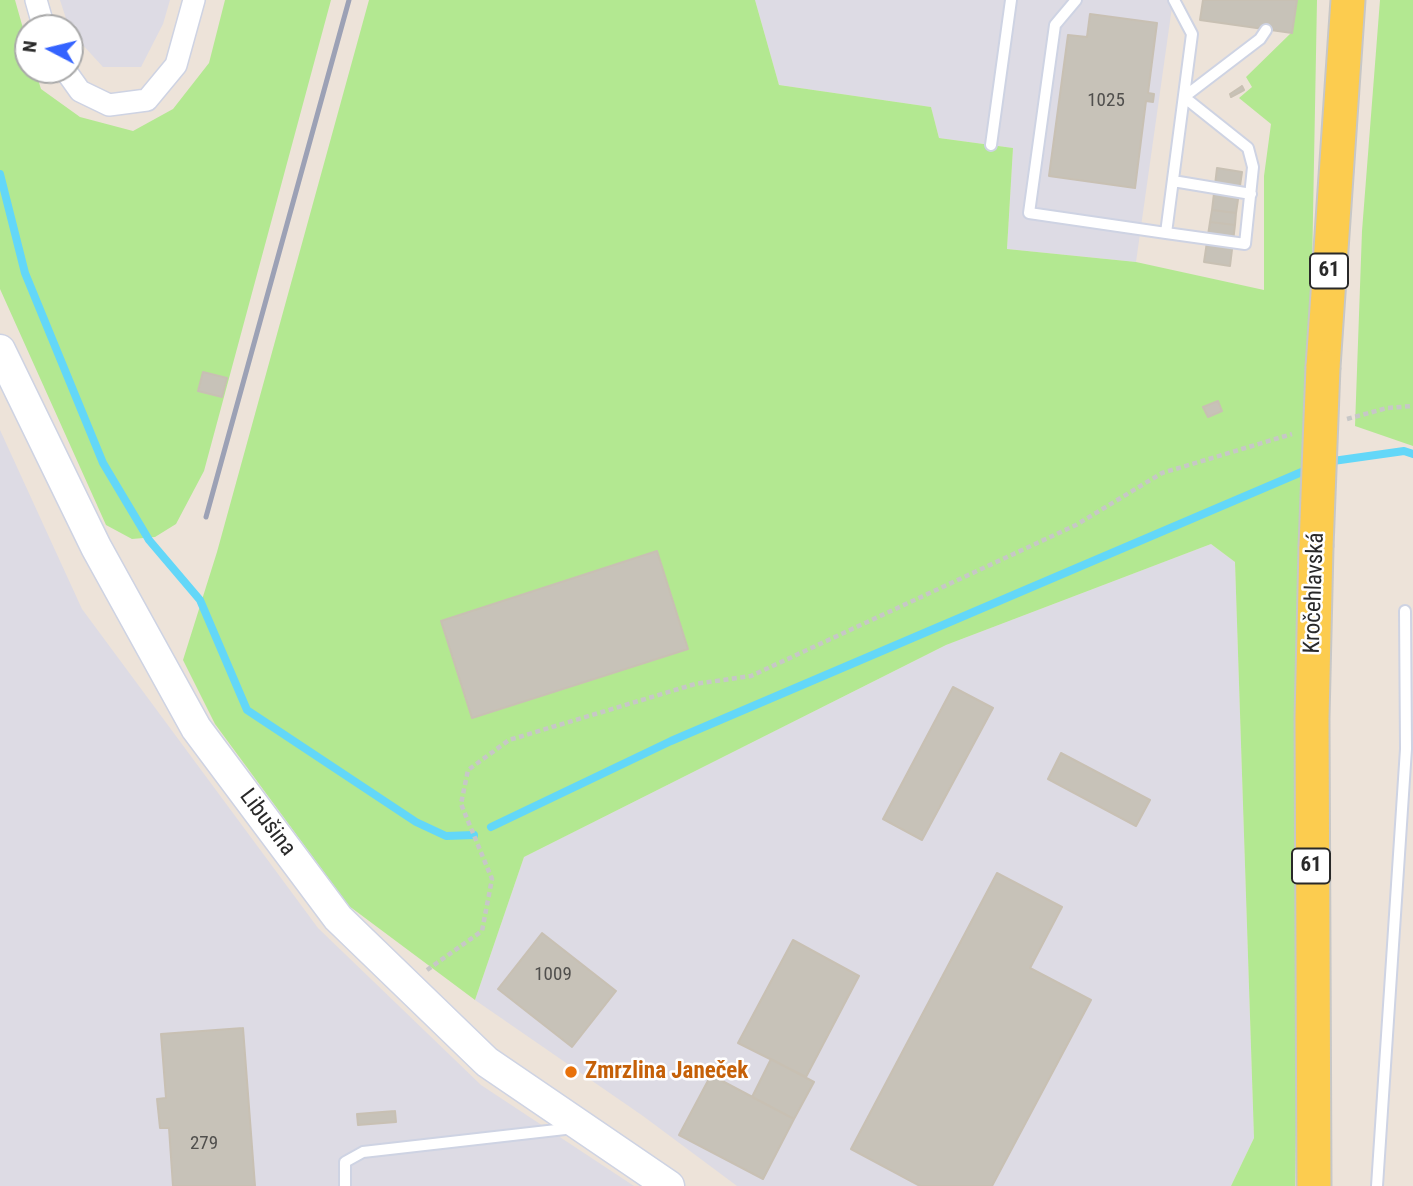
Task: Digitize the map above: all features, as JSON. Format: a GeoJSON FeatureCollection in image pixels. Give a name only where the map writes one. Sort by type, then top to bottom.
{"type":"FeatureCollection","features":[{"type":"Feature","properties":{"kind":"main road","name":"Kročehlavská"},"geometry":{"type":"LineString","coordinates":[[1314,1186],[1311,759],[1316,547],[1323,367],[1348,0]]}},
{"type":"Feature","properties":{"kind":"main road","name":"Libušina"},"geometry":{"type":"LineString","coordinates":[[0,350],[96,547],[196,728],[338,918],[487,1062],[669,1186]]}},
{"type":"Feature","properties":{"kind":"street"},"geometry":{"type":"LineString","coordinates":[[75,84],[80,92],[109,105],[147,100],[176,65],[194,0]]}},
{"type":"Feature","properties":{"kind":"lane"},"geometry":{"type":"LineString","coordinates":[[991,145],[1012,0]]}},
{"type":"Feature","properties":{"kind":"lane"},"geometry":{"type":"LineString","coordinates":[[1076,0],[1055,25],[1029,213],[1245,244],[1253,167],[1248,148],[1184,97]]}},
{"type":"Feature","properties":{"kind":"lane"},"geometry":{"type":"LineString","coordinates":[[1166,233],[1192,34],[1174,0]]}},
{"type":"Feature","properties":{"kind":"lane"},"geometry":{"type":"LineString","coordinates":[[1184,97],[1260,39],[1266,30]]}},
{"type":"Feature","properties":{"kind":"lane"},"geometry":{"type":"LineString","coordinates":[[1173,181],[1251,194]]}},
{"type":"Feature","properties":{"kind":"lane"},"geometry":{"type":"LineString","coordinates":[[1377,1186],[1406,748],[1405,611]]}},
{"type":"Feature","properties":{"kind":"lane"},"geometry":{"type":"LineString","coordinates":[[345,1186],[345,1162],[363,1152],[581,1128]]}},
{"type":"Feature","properties":{"kind":"path"},"geometry":{"type":"LineString","coordinates":[[1335,422],[1387,408],[1413,406]]}},
{"type":"Feature","properties":{"kind":"path"},"geometry":{"type":"LineString","coordinates":[[406,985],[482,931],[492,880],[461,804],[468,770],[509,740],[695,684],[751,676],[1076,525],[1162,473],[1297,433]]}},
{"type":"Feature","properties":{"kind":"shaded area"},"geometry":{"type":"Polygon","coordinates":[[[60,0],[170,0],[163,24],[141,67],[103,67],[84,46],[84,14],[65,14],[60,0]]]}},
{"type":"Feature","properties":{"kind":"shaded area"},"geometry":{"type":"Polygon","coordinates":[[[755,0],[1173,0],[1136,262],[1007,249],[1013,148],[939,138],[931,107],[779,85],[755,0]]]}},
{"type":"Feature","properties":{"kind":"shaded area"},"geometry":{"type":"Polygon","coordinates":[[[0,430],[82,609],[318,928],[481,1085],[634,1186],[0,1186],[0,430]]]}},
{"type":"Feature","properties":{"kind":"shaded area"},"geometry":{"type":"Polygon","coordinates":[[[1211,544],[1235,562],[1254,1138],[1231,1186],[737,1186],[643,1116],[475,1000],[524,857],[946,645],[1211,544]]]}},
{"type":"Feature","properties":{"kind":"green space"},"geometry":{"type":"Polygon","coordinates":[[[0,0],[15,0],[19,14],[14,14],[14,84],[39,84],[41,89],[80,117],[133,131],[173,109],[209,63],[225,0],[331,0],[204,471],[176,524],[155,537],[132,539],[106,525],[0,289],[0,0]]]}},
{"type":"Feature","properties":{"kind":"green space"},"geometry":{"type":"Polygon","coordinates":[[[369,0],[755,0],[779,85],[931,107],[939,138],[1013,148],[1007,249],[1136,262],[1264,290],[1264,176],[1271,124],[1239,98],[1252,87],[1246,77],[1291,33],[1297,0],[1317,0],[1295,1186],[1231,1186],[1254,1138],[1235,562],[1211,544],[946,645],[524,857],[475,1000],[349,906],[215,724],[183,660],[217,552],[369,0]]]}},
{"type":"Feature","properties":{"kind":"green space"},"geometry":{"type":"Polygon","coordinates":[[[1380,0],[1413,0],[1413,446],[1355,426],[1362,231],[1380,0]]]}},
{"type":"Feature","properties":{"kind":"building"},"geometry":{"type":"Polygon","coordinates":[[[1203,0],[1297,0],[1292,33],[1200,20],[1203,0]]]}},
{"type":"Feature","properties":{"kind":"building"},"geometry":{"type":"Polygon","coordinates":[[[1090,14],[1157,23],[1148,93],[1154,94],[1153,102],[1146,101],[1135,188],[1049,176],[1068,35],[1087,37],[1090,14]]]}},
{"type":"Feature","properties":{"kind":"building"},"geometry":{"type":"Polygon","coordinates":[[[1242,86],[1244,90],[1231,97],[1230,94],[1242,86]]]}},
{"type":"Feature","properties":{"kind":"building"},"geometry":{"type":"Polygon","coordinates":[[[1217,168],[1242,172],[1236,213],[1212,210],[1217,168]]]}},
{"type":"Feature","properties":{"kind":"building"},"geometry":{"type":"Polygon","coordinates":[[[1212,210],[1236,213],[1235,225],[1210,222],[1212,210]]]}},
{"type":"Feature","properties":{"kind":"building"},"geometry":{"type":"Polygon","coordinates":[[[1210,222],[1235,225],[1230,266],[1204,262],[1210,222]]]}},
{"type":"Feature","properties":{"kind":"building"},"geometry":{"type":"Polygon","coordinates":[[[203,372],[227,378],[222,397],[198,391],[203,372]]]}},
{"type":"Feature","properties":{"kind":"building"},"geometry":{"type":"Polygon","coordinates":[[[1218,401],[1222,411],[1208,417],[1203,407],[1218,401]]]}},
{"type":"Feature","properties":{"kind":"building"},"geometry":{"type":"Polygon","coordinates":[[[657,551],[688,649],[472,718],[441,621],[657,551]]]}},
{"type":"Feature","properties":{"kind":"building"},"geometry":{"type":"Polygon","coordinates":[[[953,687],[993,708],[922,840],[883,819],[953,687]]]}},
{"type":"Feature","properties":{"kind":"building"},"geometry":{"type":"Polygon","coordinates":[[[1061,753],[1150,800],[1136,826],[1048,779],[1061,753]]]}},
{"type":"Feature","properties":{"kind":"building"},"geometry":{"type":"Polygon","coordinates":[[[997,873],[1062,907],[1030,968],[1091,1000],[992,1186],[920,1186],[851,1149],[997,873]]]}},
{"type":"Feature","properties":{"kind":"building"},"geometry":{"type":"Polygon","coordinates":[[[542,933],[616,991],[572,1047],[498,989],[542,933]]]}},
{"type":"Feature","properties":{"kind":"building"},"geometry":{"type":"Polygon","coordinates":[[[793,940],[859,976],[806,1077],[738,1043],[793,940]]]}},
{"type":"Feature","properties":{"kind":"building"},"geometry":{"type":"Polygon","coordinates":[[[243,1028],[255,1186],[173,1186],[169,1128],[160,1128],[157,1099],[166,1098],[161,1034],[243,1028]]]}},
{"type":"Feature","properties":{"kind":"building"},"geometry":{"type":"Polygon","coordinates":[[[771,1059],[814,1082],[794,1119],[752,1097],[771,1059]]]}},
{"type":"Feature","properties":{"kind":"building"},"geometry":{"type":"Polygon","coordinates":[[[711,1075],[794,1119],[763,1179],[679,1135],[711,1075]]]}},
{"type":"Feature","properties":{"kind":"building"},"geometry":{"type":"Polygon","coordinates":[[[395,1111],[396,1122],[358,1125],[357,1114],[395,1111]]]}},
{"type":"Feature","properties":{"kind":"waterway"},"geometry":{"type":"LineString","coordinates":[[0,174],[25,273],[103,463],[149,540],[200,600],[247,710],[416,822],[446,836],[474,835]]}},
{"type":"Feature","properties":{"kind":"waterway"},"geometry":{"type":"LineString","coordinates":[[1326,462],[1404,451],[1413,454]]}},
{"type":"Feature","properties":{"kind":"waterway"},"geometry":{"type":"LineString","coordinates":[[491,827],[671,741],[1311,468]]}},
{"type":"Feature","properties":{"kind":"railway"},"geometry":{"type":"LineString","coordinates":[[206,517],[349,0]]}},
{"type":"Feature","properties":{"kind":"place","name":"Zmrzlina Janeček"},"geometry":{"type":"Point","coordinates":[571,1072]}}]}
